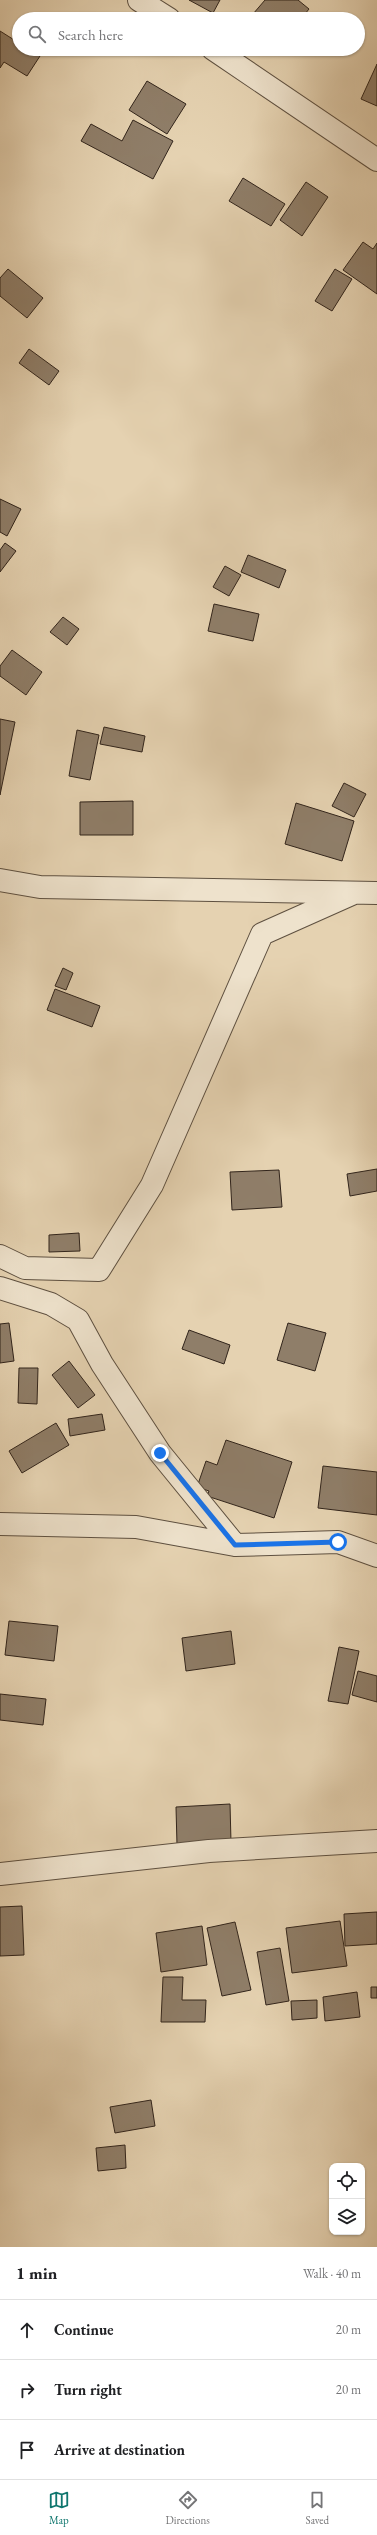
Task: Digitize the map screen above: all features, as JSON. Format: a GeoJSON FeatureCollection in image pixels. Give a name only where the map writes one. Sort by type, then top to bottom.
{"type":"FeatureCollection","features":[{"type":"Feature","properties":{"kind":"street"},"geometry":{"type":"LineString","coordinates":[[139,0],[158,12]]}},
{"type":"Feature","properties":{"kind":"street"},"geometry":{"type":"LineString","coordinates":[[223,56],[377,160]]}},
{"type":"Feature","properties":{"kind":"street"},"geometry":{"type":"LineString","coordinates":[[0,880],[40,887],[377,894]]}},
{"type":"Feature","properties":{"kind":"street"},"geometry":{"type":"LineString","coordinates":[[0,1256],[25,1268],[99,1270],[152,1185],[262,934],[354,893]]}},
{"type":"Feature","properties":{"kind":"street"},"geometry":{"type":"LineString","coordinates":[[0,1288],[51,1304],[78,1320],[102,1364],[160,1453],[235,1545]]}},
{"type":"Feature","properties":{"kind":"street"},"geometry":{"type":"LineString","coordinates":[[0,1524],[136,1527],[235,1545],[338,1542],[377,1556]]}},
{"type":"Feature","properties":{"kind":"street"},"geometry":{"type":"LineString","coordinates":[[0,1874],[209,1851],[377,1841]]}},
{"type":"Feature","properties":{"kind":"building"},"geometry":{"type":"Polygon","coordinates":[[[189,0],[220,0],[214,12],[189,0]]]}},
{"type":"Feature","properties":{"kind":"building"},"geometry":{"type":"Polygon","coordinates":[[[265,0],[298,0],[309,9],[307,12],[255,12],[265,0]]]}},
{"type":"Feature","properties":{"kind":"building"},"geometry":{"type":"Polygon","coordinates":[[[0,31],[12,39],[12,56],[40,56],[27,76],[4,62],[0,68],[0,31]]]}},
{"type":"Feature","properties":{"kind":"building"},"geometry":{"type":"Polygon","coordinates":[[[377,64],[377,106],[361,99],[377,64]]]}},
{"type":"Feature","properties":{"kind":"building"},"geometry":{"type":"Polygon","coordinates":[[[147,81],[186,104],[167,134],[129,110],[147,81]]]}},
{"type":"Feature","properties":{"kind":"building"},"geometry":{"type":"Polygon","coordinates":[[[133,120],[173,141],[153,179],[81,141],[91,124],[122,141],[133,120]]]}},
{"type":"Feature","properties":{"kind":"building"},"geometry":{"type":"Polygon","coordinates":[[[243,178],[285,204],[271,226],[229,201],[243,178]]]}},
{"type":"Feature","properties":{"kind":"building"},"geometry":{"type":"Polygon","coordinates":[[[306,182],[328,197],[302,236],[280,220],[306,182]]]}},
{"type":"Feature","properties":{"kind":"building"},"geometry":{"type":"Polygon","coordinates":[[[363,242],[373,249],[377,243],[377,294],[343,270],[363,242]]]}},
{"type":"Feature","properties":{"kind":"building"},"geometry":{"type":"Polygon","coordinates":[[[8,269],[43,298],[27,318],[0,296],[0,278],[8,269]]]}},
{"type":"Feature","properties":{"kind":"building"},"geometry":{"type":"Polygon","coordinates":[[[335,269],[352,279],[332,311],[315,301],[335,269]]]}},
{"type":"Feature","properties":{"kind":"building"},"geometry":{"type":"Polygon","coordinates":[[[29,349],[59,371],[49,385],[19,363],[29,349]]]}},
{"type":"Feature","properties":{"kind":"building"},"geometry":{"type":"Polygon","coordinates":[[[0,499],[21,509],[7,536],[0,532],[0,499]]]}},
{"type":"Feature","properties":{"kind":"building"},"geometry":{"type":"Polygon","coordinates":[[[5,543],[16,551],[0,572],[0,550],[5,543]]]}},
{"type":"Feature","properties":{"kind":"building"},"geometry":{"type":"Polygon","coordinates":[[[248,555],[286,570],[279,588],[241,572],[248,555]]]}},
{"type":"Feature","properties":{"kind":"building"},"geometry":{"type":"Polygon","coordinates":[[[225,566],[241,575],[229,596],[213,587],[225,566]]]}},
{"type":"Feature","properties":{"kind":"building"},"geometry":{"type":"Polygon","coordinates":[[[214,604],[259,614],[253,641],[208,631],[214,604]]]}},
{"type":"Feature","properties":{"kind":"building"},"geometry":{"type":"Polygon","coordinates":[[[63,617],[79,629],[67,645],[50,632],[63,617]]]}},
{"type":"Feature","properties":{"kind":"building"},"geometry":{"type":"Polygon","coordinates":[[[12,650],[42,672],[26,695],[0,676],[0,666],[12,650]]]}},
{"type":"Feature","properties":{"kind":"building"},"geometry":{"type":"Polygon","coordinates":[[[0,719],[15,722],[0,795],[0,719]]]}},
{"type":"Feature","properties":{"kind":"building"},"geometry":{"type":"Polygon","coordinates":[[[104,727],[145,736],[142,752],[100,744],[104,727]]]}},
{"type":"Feature","properties":{"kind":"building"},"geometry":{"type":"Polygon","coordinates":[[[77,730],[99,735],[90,780],[69,776],[77,730]]]}},
{"type":"Feature","properties":{"kind":"building"},"geometry":{"type":"Polygon","coordinates":[[[344,783],[366,794],[354,817],[332,806],[344,783]]]}},
{"type":"Feature","properties":{"kind":"building"},"geometry":{"type":"Polygon","coordinates":[[[133,801],[133,835],[80,835],[80,802],[133,801]]]}},
{"type":"Feature","properties":{"kind":"building"},"geometry":{"type":"Polygon","coordinates":[[[296,803],[354,821],[342,861],[285,844],[296,803]]]}},
{"type":"Feature","properties":{"kind":"building"},"geometry":{"type":"Polygon","coordinates":[[[63,968],[73,973],[66,990],[55,986],[63,968]]]}},
{"type":"Feature","properties":{"kind":"building"},"geometry":{"type":"Polygon","coordinates":[[[55,989],[100,1006],[92,1027],[47,1010],[55,989]]]}},
{"type":"Feature","properties":{"kind":"building"},"geometry":{"type":"Polygon","coordinates":[[[377,1169],[377,1191],[350,1196],[347,1174],[377,1169]]]}},
{"type":"Feature","properties":{"kind":"building"},"geometry":{"type":"Polygon","coordinates":[[[279,1170],[282,1207],[232,1210],[230,1172],[279,1170]]]}},
{"type":"Feature","properties":{"kind":"building"},"geometry":{"type":"Polygon","coordinates":[[[79,1233],[80,1251],[49,1252],[49,1235],[79,1233]]]}},
{"type":"Feature","properties":{"kind":"building"},"geometry":{"type":"Polygon","coordinates":[[[9,1323],[14,1361],[0,1363],[0,1324],[9,1323]]]}},
{"type":"Feature","properties":{"kind":"building"},"geometry":{"type":"Polygon","coordinates":[[[288,1323],[326,1333],[315,1371],[277,1360],[288,1323]]]}},
{"type":"Feature","properties":{"kind":"building"},"geometry":{"type":"Polygon","coordinates":[[[189,1330],[230,1345],[224,1364],[182,1349],[189,1330]]]}},
{"type":"Feature","properties":{"kind":"building"},"geometry":{"type":"Polygon","coordinates":[[[69,1361],[95,1395],[78,1408],[52,1375],[69,1361]]]}},
{"type":"Feature","properties":{"kind":"building"},"geometry":{"type":"Polygon","coordinates":[[[19,1368],[38,1368],[37,1404],[18,1403],[19,1368]]]}},
{"type":"Feature","properties":{"kind":"building"},"geometry":{"type":"Polygon","coordinates":[[[102,1414],[105,1430],[70,1436],[68,1419],[102,1414]]]}},
{"type":"Feature","properties":{"kind":"building"},"geometry":{"type":"Polygon","coordinates":[[[56,1423],[69,1445],[22,1473],[9,1451],[56,1423]]]}},
{"type":"Feature","properties":{"kind":"building"},"geometry":{"type":"Polygon","coordinates":[[[226,1440],[292,1462],[274,1518],[207,1496],[209,1491],[197,1487],[206,1461],[217,1465],[226,1440]]]}},
{"type":"Feature","properties":{"kind":"building"},"geometry":{"type":"Polygon","coordinates":[[[323,1466],[377,1472],[377,1515],[318,1508],[323,1466]]]}},
{"type":"Feature","properties":{"kind":"building"},"geometry":{"type":"Polygon","coordinates":[[[9,1621],[58,1626],[54,1661],[5,1655],[9,1621]]]}},
{"type":"Feature","properties":{"kind":"building"},"geometry":{"type":"Polygon","coordinates":[[[231,1631],[235,1664],[186,1671],[182,1638],[231,1631]]]}},
{"type":"Feature","properties":{"kind":"building"},"geometry":{"type":"Polygon","coordinates":[[[339,1647],[359,1651],[348,1704],[328,1701],[339,1647]]]}},
{"type":"Feature","properties":{"kind":"building"},"geometry":{"type":"Polygon","coordinates":[[[358,1671],[377,1676],[377,1702],[352,1695],[358,1671]]]}},
{"type":"Feature","properties":{"kind":"building"},"geometry":{"type":"Polygon","coordinates":[[[0,1694],[46,1699],[43,1725],[0,1720],[0,1694]]]}},
{"type":"Feature","properties":{"kind":"building"},"geometry":{"type":"Polygon","coordinates":[[[230,1804],[231,1842],[177,1845],[176,1807],[230,1804]]]}},
{"type":"Feature","properties":{"kind":"building"},"geometry":{"type":"Polygon","coordinates":[[[22,1906],[24,1955],[0,1956],[0,1907],[22,1906]]]}},
{"type":"Feature","properties":{"kind":"building"},"geometry":{"type":"Polygon","coordinates":[[[377,1912],[377,1944],[345,1946],[344,1914],[377,1912]]]}},
{"type":"Feature","properties":{"kind":"building"},"geometry":{"type":"Polygon","coordinates":[[[340,1921],[347,1966],[292,1973],[286,1928],[340,1921]]]}},
{"type":"Feature","properties":{"kind":"building"},"geometry":{"type":"Polygon","coordinates":[[[235,1922],[251,1990],[222,1996],[207,1928],[235,1922]]]}},
{"type":"Feature","properties":{"kind":"building"},"geometry":{"type":"Polygon","coordinates":[[[202,1926],[207,1965],[161,1972],[156,1933],[202,1926]]]}},
{"type":"Feature","properties":{"kind":"building"},"geometry":{"type":"Polygon","coordinates":[[[280,1948],[289,2001],[266,2005],[257,1952],[280,1948]]]}},
{"type":"Feature","properties":{"kind":"building"},"geometry":{"type":"Polygon","coordinates":[[[163,1977],[183,1977],[182,2000],[206,2000],[205,2022],[161,2022],[163,1977]]]}},
{"type":"Feature","properties":{"kind":"building"},"geometry":{"type":"Polygon","coordinates":[[[371,1987],[377,1987],[377,1998],[371,1998],[371,1987]]]}},
{"type":"Feature","properties":{"kind":"building"},"geometry":{"type":"Polygon","coordinates":[[[357,1992],[360,2017],[325,2021],[323,1997],[357,1992]]]}},
{"type":"Feature","properties":{"kind":"building"},"geometry":{"type":"Polygon","coordinates":[[[317,2000],[317,2018],[292,2020],[291,2001],[317,2000]]]}},
{"type":"Feature","properties":{"kind":"building"},"geometry":{"type":"Polygon","coordinates":[[[151,2100],[155,2126],[115,2133],[110,2107],[151,2100]]]}},
{"type":"Feature","properties":{"kind":"building"},"geometry":{"type":"Polygon","coordinates":[[[125,2145],[126,2168],[98,2171],[96,2148],[125,2145]]]}},
{"type":"Feature","properties":{"kind":"route"},"geometry":{"type":"LineString","coordinates":[[160,1453],[235,1545],[276,1542],[338,1542]]}}]}
